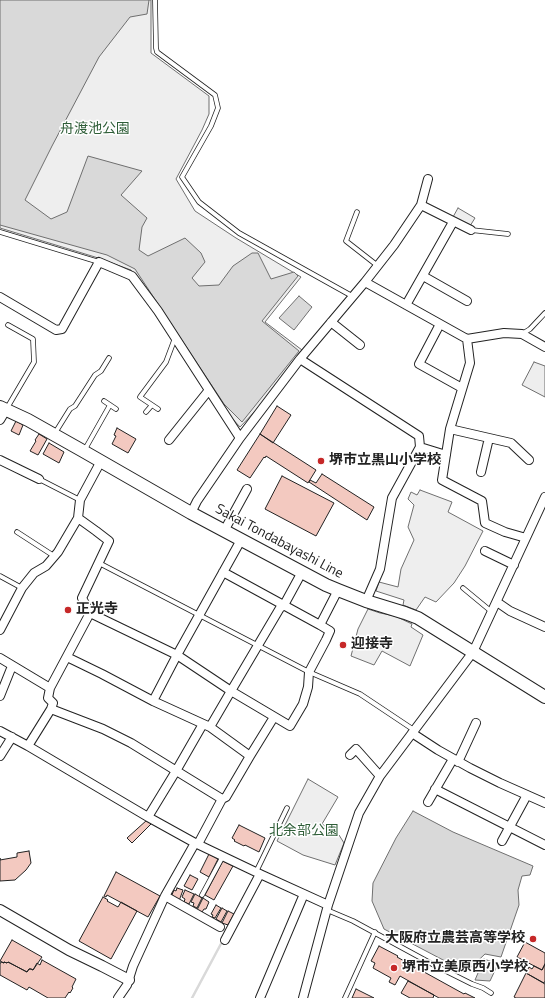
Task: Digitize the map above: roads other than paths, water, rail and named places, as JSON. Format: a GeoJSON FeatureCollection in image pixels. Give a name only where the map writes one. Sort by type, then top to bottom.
{"type":"FeatureCollection","features":[{"type":"Feature","properties":{"kind":"main road","name":"Sakai Tondabayashi Line"},"geometry":{"type":"LineString","coordinates":[[2,413],[28,420],[191,513],[338,590],[418,618],[545,697]]}},
{"type":"Feature","properties":{"kind":"street"},"geometry":{"type":"LineString","coordinates":[[191,513],[197,501],[240,438],[300,359],[394,245],[421,205],[428,179]]}},
{"type":"Feature","properties":{"kind":"street"},"geometry":{"type":"LineString","coordinates":[[421,205],[471,230]]}},
{"type":"Feature","properties":{"kind":"street"},"geometry":{"type":"LineString","coordinates":[[406,305],[454,222]]}},
{"type":"Feature","properties":{"kind":"street"},"geometry":{"type":"LineString","coordinates":[[0,296],[56,330],[62,329],[99,262],[132,276],[158,311],[240,438]]}},
{"type":"Feature","properties":{"kind":"street"},"geometry":{"type":"LineString","coordinates":[[423,276],[467,301]]}},
{"type":"Feature","properties":{"kind":"street"},"geometry":{"type":"LineString","coordinates":[[365,282],[467,339],[504,333],[522,334],[545,347]]}},
{"type":"Feature","properties":{"kind":"street"},"geometry":{"type":"LineString","coordinates":[[331,322],[360,345]]}},
{"type":"Feature","properties":{"kind":"street"},"geometry":{"type":"LineString","coordinates":[[440,324],[419,364],[462,388]]}},
{"type":"Feature","properties":{"kind":"street"},"geometry":{"type":"LineString","coordinates":[[467,339],[470,363],[450,429],[442,480],[482,501],[485,523],[505,532],[526,538]]}},
{"type":"Feature","properties":{"kind":"street"},"geometry":{"type":"LineString","coordinates":[[300,359],[418,436],[420,447],[392,498],[380,569],[366,601]]}},
{"type":"Feature","properties":{"kind":"street"},"geometry":{"type":"LineString","coordinates":[[169,440],[209,390]]}},
{"type":"Feature","properties":{"kind":"street"},"geometry":{"type":"LineString","coordinates":[[450,429],[511,443],[528,460]]}},
{"type":"Feature","properties":{"kind":"street"},"geometry":{"type":"LineString","coordinates":[[481,472],[489,438]]}},
{"type":"Feature","properties":{"kind":"street"},"geometry":{"type":"LineString","coordinates":[[420,447],[446,455]]}},
{"type":"Feature","properties":{"kind":"street"},"geometry":{"type":"LineString","coordinates":[[0,460],[39,479]]}},
{"type":"Feature","properties":{"kind":"street"},"geometry":{"type":"LineString","coordinates":[[0,630],[22,588],[34,574],[46,566],[58,552],[78,518],[80,500],[101,462]]}},
{"type":"Feature","properties":{"kind":"street"},"geometry":{"type":"LineString","coordinates":[[224,531],[236,502],[247,489]]}},
{"type":"Feature","properties":{"kind":"street"},"geometry":{"type":"LineString","coordinates":[[303,998],[328,907],[359,813],[380,776],[473,652],[545,497]]}},
{"type":"Feature","properties":{"kind":"street"},"geometry":{"type":"LineString","coordinates":[[78,518],[96,530],[108,541],[82,598],[90,613],[176,655],[230,691],[290,726],[303,704],[308,687],[309,672],[330,631],[223,572]]}},
{"type":"Feature","properties":{"kind":"street"},"geometry":{"type":"LineString","coordinates":[[153,701],[176,655],[241,540]]}},
{"type":"Feature","properties":{"kind":"street"},"geometry":{"type":"LineString","coordinates":[[485,551],[514,565]]}},
{"type":"Feature","properties":{"kind":"street"},"geometry":{"type":"LineString","coordinates":[[148,817],[176,771],[230,691],[280,608],[284,605],[302,572]]}},
{"type":"Feature","properties":{"kind":"street"},"geometry":{"type":"LineString","coordinates":[[320,625],[338,590]]}},
{"type":"Feature","properties":{"kind":"street"},"geometry":{"type":"LineString","coordinates":[[497,602],[510,611],[545,627]]}},
{"type":"Feature","properties":{"kind":"street"},"geometry":{"type":"LineString","coordinates":[[28,746],[51,709],[53,703],[48,698],[50,688],[90,613]]}},
{"type":"Feature","properties":{"kind":"street"},"geometry":{"type":"LineString","coordinates":[[67,657],[153,701],[207,725],[250,756]]}},
{"type":"Feature","properties":{"kind":"street"},"geometry":{"type":"LineString","coordinates":[[0,658],[50,688]]}},
{"type":"Feature","properties":{"kind":"street"},"geometry":{"type":"LineString","coordinates":[[0,696],[12,666]]}},
{"type":"Feature","properties":{"kind":"street"},"geometry":{"type":"LineString","coordinates":[[51,709],[103,728],[131,743],[222,799]]}},
{"type":"Feature","properties":{"kind":"street"},"geometry":{"type":"LineString","coordinates":[[118,998],[129,980],[133,966],[165,896],[197,844],[222,799],[226,797],[274,717]]}},
{"type":"Feature","properties":{"kind":"street"},"geometry":{"type":"LineString","coordinates":[[428,802],[455,760],[476,723]]}},
{"type":"Feature","properties":{"kind":"street"},"geometry":{"type":"LineString","coordinates":[[0,731],[197,844],[304,894],[328,907]]}},
{"type":"Feature","properties":{"kind":"street"},"geometry":{"type":"LineString","coordinates":[[413,732],[455,760],[500,783],[545,803]]}},
{"type":"Feature","properties":{"kind":"street"},"geometry":{"type":"LineString","coordinates":[[0,756],[12,737]]}},
{"type":"Feature","properties":{"kind":"street"},"geometry":{"type":"LineString","coordinates":[[350,755],[356,749],[380,776]]}},
{"type":"Feature","properties":{"kind":"street"},"geometry":{"type":"LineString","coordinates":[[435,789],[545,845]]}},
{"type":"Feature","properties":{"kind":"street"},"geometry":{"type":"LineString","coordinates":[[502,841],[527,795]]}},
{"type":"Feature","properties":{"kind":"street"},"geometry":{"type":"LineString","coordinates":[[225,940],[258,873]]}},
{"type":"Feature","properties":{"kind":"street"},"geometry":{"type":"LineString","coordinates":[[260,998],[304,894]]}},
{"type":"Feature","properties":{"kind":"street"},"geometry":{"type":"LineString","coordinates":[[165,896],[220,927]]}},
{"type":"Feature","properties":{"kind":"street"},"geometry":{"type":"LineString","coordinates":[[0,910],[70,950],[129,980]]}},
{"type":"Feature","properties":{"kind":"lane"},"geometry":{"type":"LineString","coordinates":[[155,0],[157,52],[215,95],[218,108],[211,126],[182,177],[199,202],[239,233],[352,296]]}},
{"type":"Feature","properties":{"kind":"lane"},"geometry":{"type":"LineString","coordinates":[[357,212],[346,241],[378,266]]}},
{"type":"Feature","properties":{"kind":"lane"},"geometry":{"type":"LineString","coordinates":[[471,230],[508,234]]}},
{"type":"Feature","properties":{"kind":"lane"},"geometry":{"type":"LineString","coordinates":[[0,232],[99,262]]}},
{"type":"Feature","properties":{"kind":"lane"},"geometry":{"type":"LineString","coordinates":[[522,334],[530,329],[545,313]]}},
{"type":"Feature","properties":{"kind":"lane"},"geometry":{"type":"LineString","coordinates":[[2,413],[34,362],[33,339],[8,325]]}},
{"type":"Feature","properties":{"kind":"lane"},"geometry":{"type":"LineString","coordinates":[[158,409],[140,397],[166,362],[175,338]]}},
{"type":"Feature","properties":{"kind":"lane"},"geometry":{"type":"LineString","coordinates":[[54,435],[70,409],[75,406],[95,375],[101,371],[109,358]]}},
{"type":"Feature","properties":{"kind":"lane"},"geometry":{"type":"LineString","coordinates":[[104,401],[116,408]]}},
{"type":"Feature","properties":{"kind":"lane"},"geometry":{"type":"LineString","coordinates":[[83,451],[110,405]]}},
{"type":"Feature","properties":{"kind":"lane"},"geometry":{"type":"LineString","coordinates":[[146,412],[152,405]]}},
{"type":"Feature","properties":{"kind":"lane"},"geometry":{"type":"LineString","coordinates":[[39,479],[80,500]]}},
{"type":"Feature","properties":{"kind":"lane"},"geometry":{"type":"LineString","coordinates":[[17,532],[54,556]]}},
{"type":"Feature","properties":{"kind":"lane"},"geometry":{"type":"LineString","coordinates":[[99,563],[309,672],[360,694],[413,732]]}},
{"type":"Feature","properties":{"kind":"lane"},"geometry":{"type":"LineString","coordinates":[[0,576],[22,588]]}},
{"type":"Feature","properties":{"kind":"lane"},"geometry":{"type":"LineString","coordinates":[[463,588],[492,613]]}},
{"type":"Feature","properties":{"kind":"lane"},"geometry":{"type":"LineString","coordinates":[[258,873],[287,808]]}},
{"type":"Feature","properties":{"kind":"lane"},"geometry":{"type":"LineString","coordinates":[[202,895],[223,856]]}},
{"type":"Feature","properties":{"kind":"lane"},"geometry":{"type":"LineString","coordinates":[[328,907],[441,968],[491,993]]}},
{"type":"Feature","properties":{"kind":"lane"},"geometry":{"type":"LineString","coordinates":[[345,998],[375,932]]}},
{"type":"Feature","properties":{"kind":"waterway"},"geometry":{"type":"LineString","coordinates":[[192,998],[223,940]]}},
{"type":"Feature","properties":{"kind":"place","name":"堺市立黒山小学校"},"geometry":{"type":"Point","coordinates":[321,461]}},
{"type":"Feature","properties":{"kind":"place","name":"正光寺"},"geometry":{"type":"Point","coordinates":[68,610]}},
{"type":"Feature","properties":{"kind":"place","name":"迎接寺"},"geometry":{"type":"Point","coordinates":[343,645]}},
{"type":"Feature","properties":{"kind":"place","name":"大阪府立農芸高等学校"},"geometry":{"type":"Point","coordinates":[533,939]}},
{"type":"Feature","properties":{"kind":"place","name":"堺市立美原西小学校"},"geometry":{"type":"Point","coordinates":[394,968]}},
{"type":"Feature","properties":{"kind":"park label","name":"舟渡池公園"},"geometry":{"type":"Point","coordinates":[95,130]}},
{"type":"Feature","properties":{"kind":"park label","name":"北余部公園"},"geometry":{"type":"Point","coordinates":[304,832]}}]}
